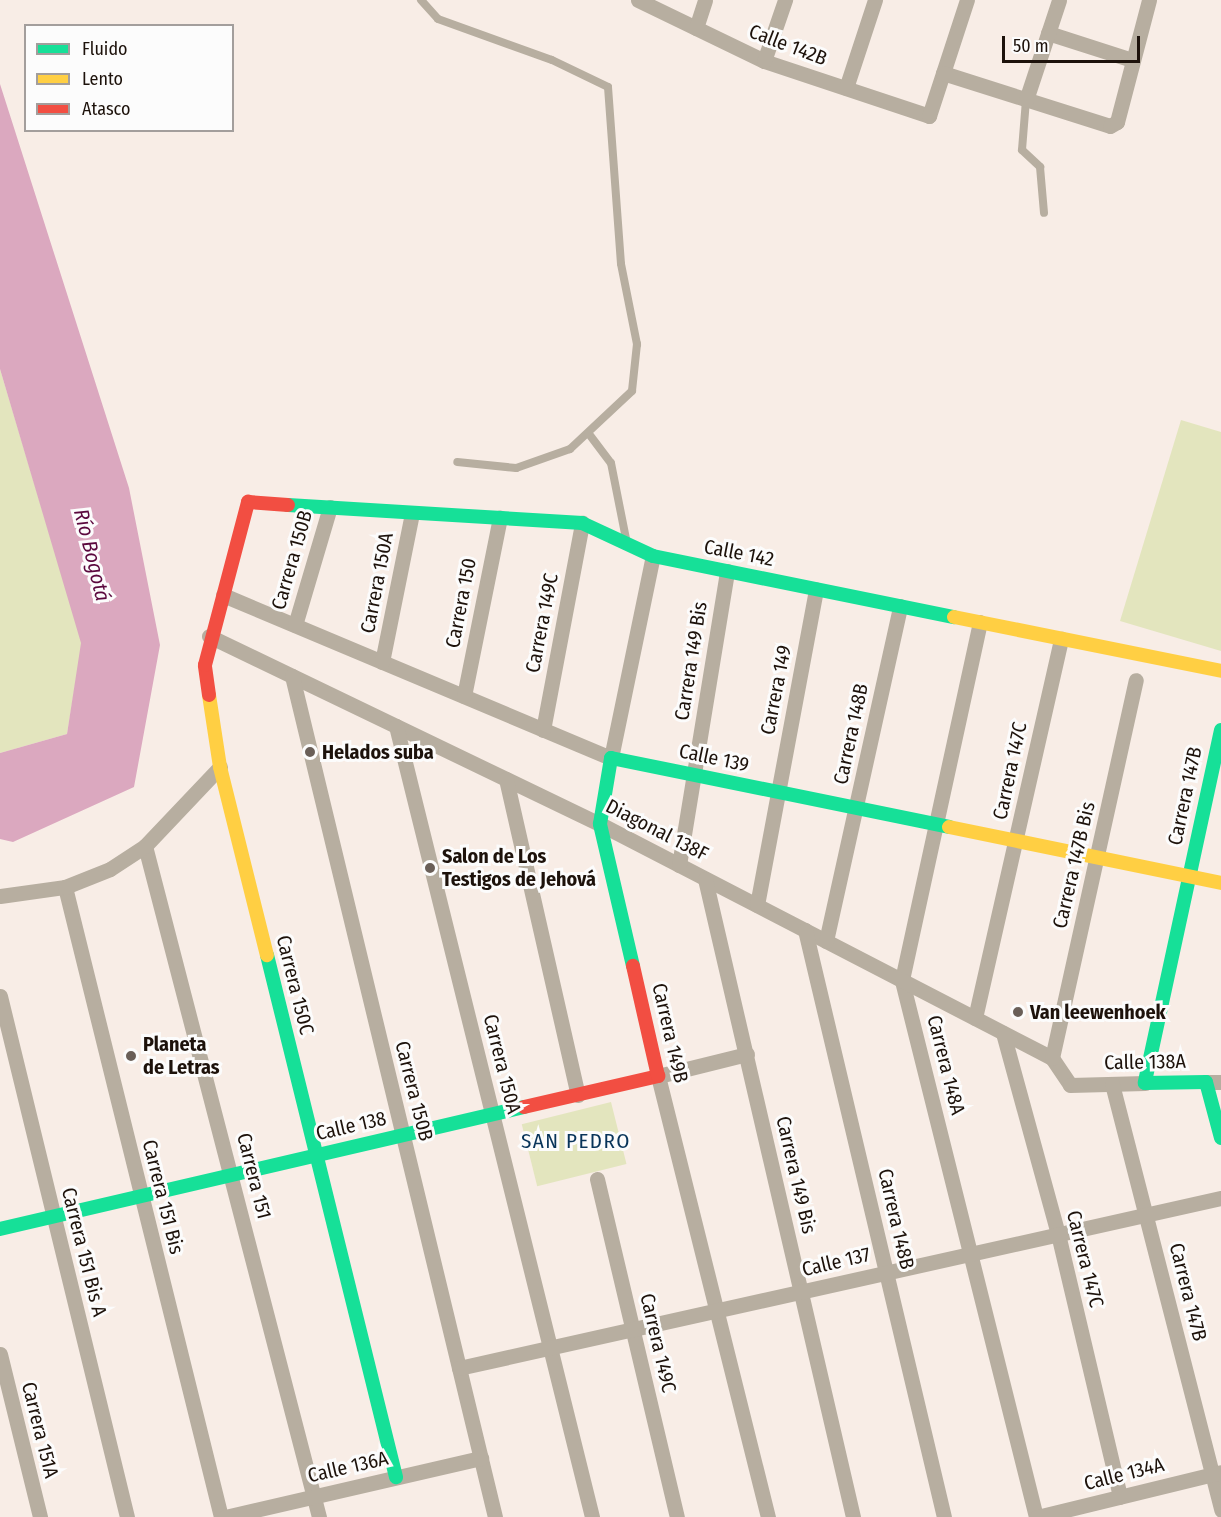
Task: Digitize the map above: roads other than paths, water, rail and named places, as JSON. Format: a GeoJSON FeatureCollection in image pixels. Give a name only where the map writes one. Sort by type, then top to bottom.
{"type":"FeatureCollection","features":[{"type":"Feature","properties":{"kind":"street","name":"Calle 142B"},"geometry":{"type":"LineString","coordinates":[[638,0],[764,61],[929,116],[943,73]]}},
{"type":"Feature","properties":{"kind":"street"},"geometry":{"type":"LineString","coordinates":[[696,28],[705,0]]}},
{"type":"Feature","properties":{"kind":"street"},"geometry":{"type":"LineString","coordinates":[[764,61],[785,0]]}},
{"type":"Feature","properties":{"kind":"street"},"geometry":{"type":"LineString","coordinates":[[846,88],[874,0]]}},
{"type":"Feature","properties":{"kind":"street"},"geometry":{"type":"LineString","coordinates":[[967,0],[943,73],[1110,126],[1117,122],[1149,0]]}},
{"type":"Feature","properties":{"kind":"street"},"geometry":{"type":"LineString","coordinates":[[1026,100],[1059,0]]}},
{"type":"Feature","properties":{"kind":"street"},"geometry":{"type":"LineString","coordinates":[[1048,33],[1132,60]]}},
{"type":"Feature","properties":{"kind":"street","name":"Calle 142"},"geometry":{"type":"LineString","coordinates":[[248,502],[582,523],[653,556],[1221,671]]}},
{"type":"Feature","properties":{"kind":"street","name":"Carrera 150C"},"geometry":{"type":"LineString","coordinates":[[248,502],[223,595],[209,636],[205,665],[220,767],[396,1477]]}},
{"type":"Feature","properties":{"kind":"street","name":"Carrera 150B"},"geometry":{"type":"LineString","coordinates":[[295,626],[330,507]]}},
{"type":"Feature","properties":{"kind":"street","name":"Carrera 150A"},"geometry":{"type":"LineString","coordinates":[[382,662],[412,513]]}},
{"type":"Feature","properties":{"kind":"street","name":"Carrera 150"},"geometry":{"type":"LineString","coordinates":[[464,696],[500,518]]}},
{"type":"Feature","properties":{"kind":"street","name":"Carrera 149C"},"geometry":{"type":"LineString","coordinates":[[543,730],[582,523]]}},
{"type":"Feature","properties":{"kind":"street","name":"Carrera 149B"},"geometry":{"type":"LineString","coordinates":[[653,556],[610,758],[600,824],[658,1076],[768,1517]]}},
{"type":"Feature","properties":{"kind":"street","name":"Carrera 149 Bis"},"geometry":{"type":"LineString","coordinates":[[679,865],[727,571]]}},
{"type":"Feature","properties":{"kind":"street","name":"Carrera 149"},"geometry":{"type":"LineString","coordinates":[[757,905],[816,589]]}},
{"type":"Feature","properties":{"kind":"street","name":"Calle 139"},"geometry":{"type":"LineString","coordinates":[[223,595],[610,758],[1221,883]]}},
{"type":"Feature","properties":{"kind":"street","name":"Carrera 148B"},"geometry":{"type":"LineString","coordinates":[[826,941],[900,606]]}},
{"type":"Feature","properties":{"kind":"street","name":"Carrera 148A"},"geometry":{"type":"LineString","coordinates":[[980,622],[902,981],[1036,1517]]}},
{"type":"Feature","properties":{"kind":"street","name":"Diagonal 138F"},"geometry":{"type":"LineString","coordinates":[[209,636],[600,824],[1052,1058],[1070,1085]]}},
{"type":"Feature","properties":{"kind":"street","name":"Carrera 147C"},"geometry":{"type":"LineString","coordinates":[[975,1018],[1061,639]]}},
{"type":"Feature","properties":{"kind":"street","name":"Carrera 150B"},"geometry":{"type":"LineString","coordinates":[[292,676],[495,1517]]}},
{"type":"Feature","properties":{"kind":"street","name":"Carrera 147B Bis"},"geometry":{"type":"LineString","coordinates":[[1052,1058],[1136,681]]}},
{"type":"Feature","properties":{"kind":"street","name":"Carrera 150A"},"geometry":{"type":"LineString","coordinates":[[396,726],[592,1517]]}},
{"type":"Feature","properties":{"kind":"street","name":"Carrera 147B"},"geometry":{"type":"LineString","coordinates":[[1145,1083],[1221,730]]}},
{"type":"Feature","properties":{"kind":"street"},"geometry":{"type":"LineString","coordinates":[[0,896],[65,886],[110,869],[145,846],[220,767]]}},
{"type":"Feature","properties":{"kind":"street"},"geometry":{"type":"LineString","coordinates":[[506,779],[578,1095]]}},
{"type":"Feature","properties":{"kind":"street","name":"Carrera 151"},"geometry":{"type":"LineString","coordinates":[[145,846],[233,1175],[319,1517]]}},
{"type":"Feature","properties":{"kind":"street","name":"Carrera 149 Bis"},"geometry":{"type":"LineString","coordinates":[[705,879],[853,1517]]}},
{"type":"Feature","properties":{"kind":"street","name":"Carrera 151 Bis"},"geometry":{"type":"LineString","coordinates":[[65,886],[223,1517]]}},
{"type":"Feature","properties":{"kind":"street","name":"Carrera 148B"},"geometry":{"type":"LineString","coordinates":[[805,930],[944,1517]]}},
{"type":"Feature","properties":{"kind":"street","name":"Carrera 151 Bis A"},"geometry":{"type":"LineString","coordinates":[[0,996],[127,1517]]}},
{"type":"Feature","properties":{"kind":"street","name":"Carrera 147C"},"geometry":{"type":"LineString","coordinates":[[1003,1033],[1058,1234],[1120,1497]]}},
{"type":"Feature","properties":{"kind":"street","name":"Calle 138"},"geometry":{"type":"LineString","coordinates":[[0,1229],[747,1054]]}},
{"type":"Feature","properties":{"kind":"street"},"geometry":{"type":"LineString","coordinates":[[1214,1082],[1221,1138]]}},
{"type":"Feature","properties":{"kind":"street","name":"Calle 138A"},"geometry":{"type":"LineString","coordinates":[[1070,1085],[1214,1082]]}},
{"type":"Feature","properties":{"kind":"street","name":"Carrera 147B"},"geometry":{"type":"LineString","coordinates":[[1113,1084],[1216,1473],[1221,1510]]}},
{"type":"Feature","properties":{"kind":"street","name":"Carrera 149C"},"geometry":{"type":"LineString","coordinates":[[597,1179],[677,1517]]}},
{"type":"Feature","properties":{"kind":"street","name":"Calle 137"},"geometry":{"type":"LineString","coordinates":[[459,1368],[1221,1198]]}},
{"type":"Feature","properties":{"kind":"street","name":"Carrera 151A"},"geometry":{"type":"LineString","coordinates":[[0,1354],[40,1517]]}},
{"type":"Feature","properties":{"kind":"street","name":"Calle 136A"},"geometry":{"type":"LineString","coordinates":[[223,1517],[481,1458]]}},
{"type":"Feature","properties":{"kind":"street","name":"Calle 134A"},"geometry":{"type":"LineString","coordinates":[[1036,1517],[1216,1473]]}},
{"type":"Feature","properties":{"kind":"lane"},"geometry":{"type":"LineString","coordinates":[[421,0],[438,19],[552,60],[608,87],[621,264],[637,344],[632,391],[589,434],[570,449],[516,468],[458,462]]}},
{"type":"Feature","properties":{"kind":"lane"},"geometry":{"type":"LineString","coordinates":[[1026,100],[1022,150],[1040,167],[1044,213]]}},
{"type":"Feature","properties":{"kind":"lane"},"geometry":{"type":"LineString","coordinates":[[589,434],[612,463],[627,544]]}},
{"type":"Feature","properties":{"kind":"water","name":"Río Bogotá"},"geometry":{"type":"Polygon","coordinates":[[[0,84],[129,488],[160,645],[134,787],[13,842],[0,839],[0,753],[67,734],[81,643],[0,369],[0,84]]]}},
{"type":"Feature","properties":{"kind":"place","name":"Helados suba"},"geometry":{"type":"Point","coordinates":[310,752]}},
{"type":"Feature","properties":{"kind":"place","name":"Salon de Los Testigos de Jehová"},"geometry":{"type":"Point","coordinates":[430,868]}},
{"type":"Feature","properties":{"kind":"place","name":"Van leewenhoek"},"geometry":{"type":"Point","coordinates":[1018,1012]}},
{"type":"Feature","properties":{"kind":"place","name":"Planeta de Letras"},"geometry":{"type":"Point","coordinates":[131,1056]}},
{"type":"Feature","properties":{"kind":"district","name":"SAN PEDRO"},"geometry":{"type":"Point","coordinates":[576,1141]}}]}
